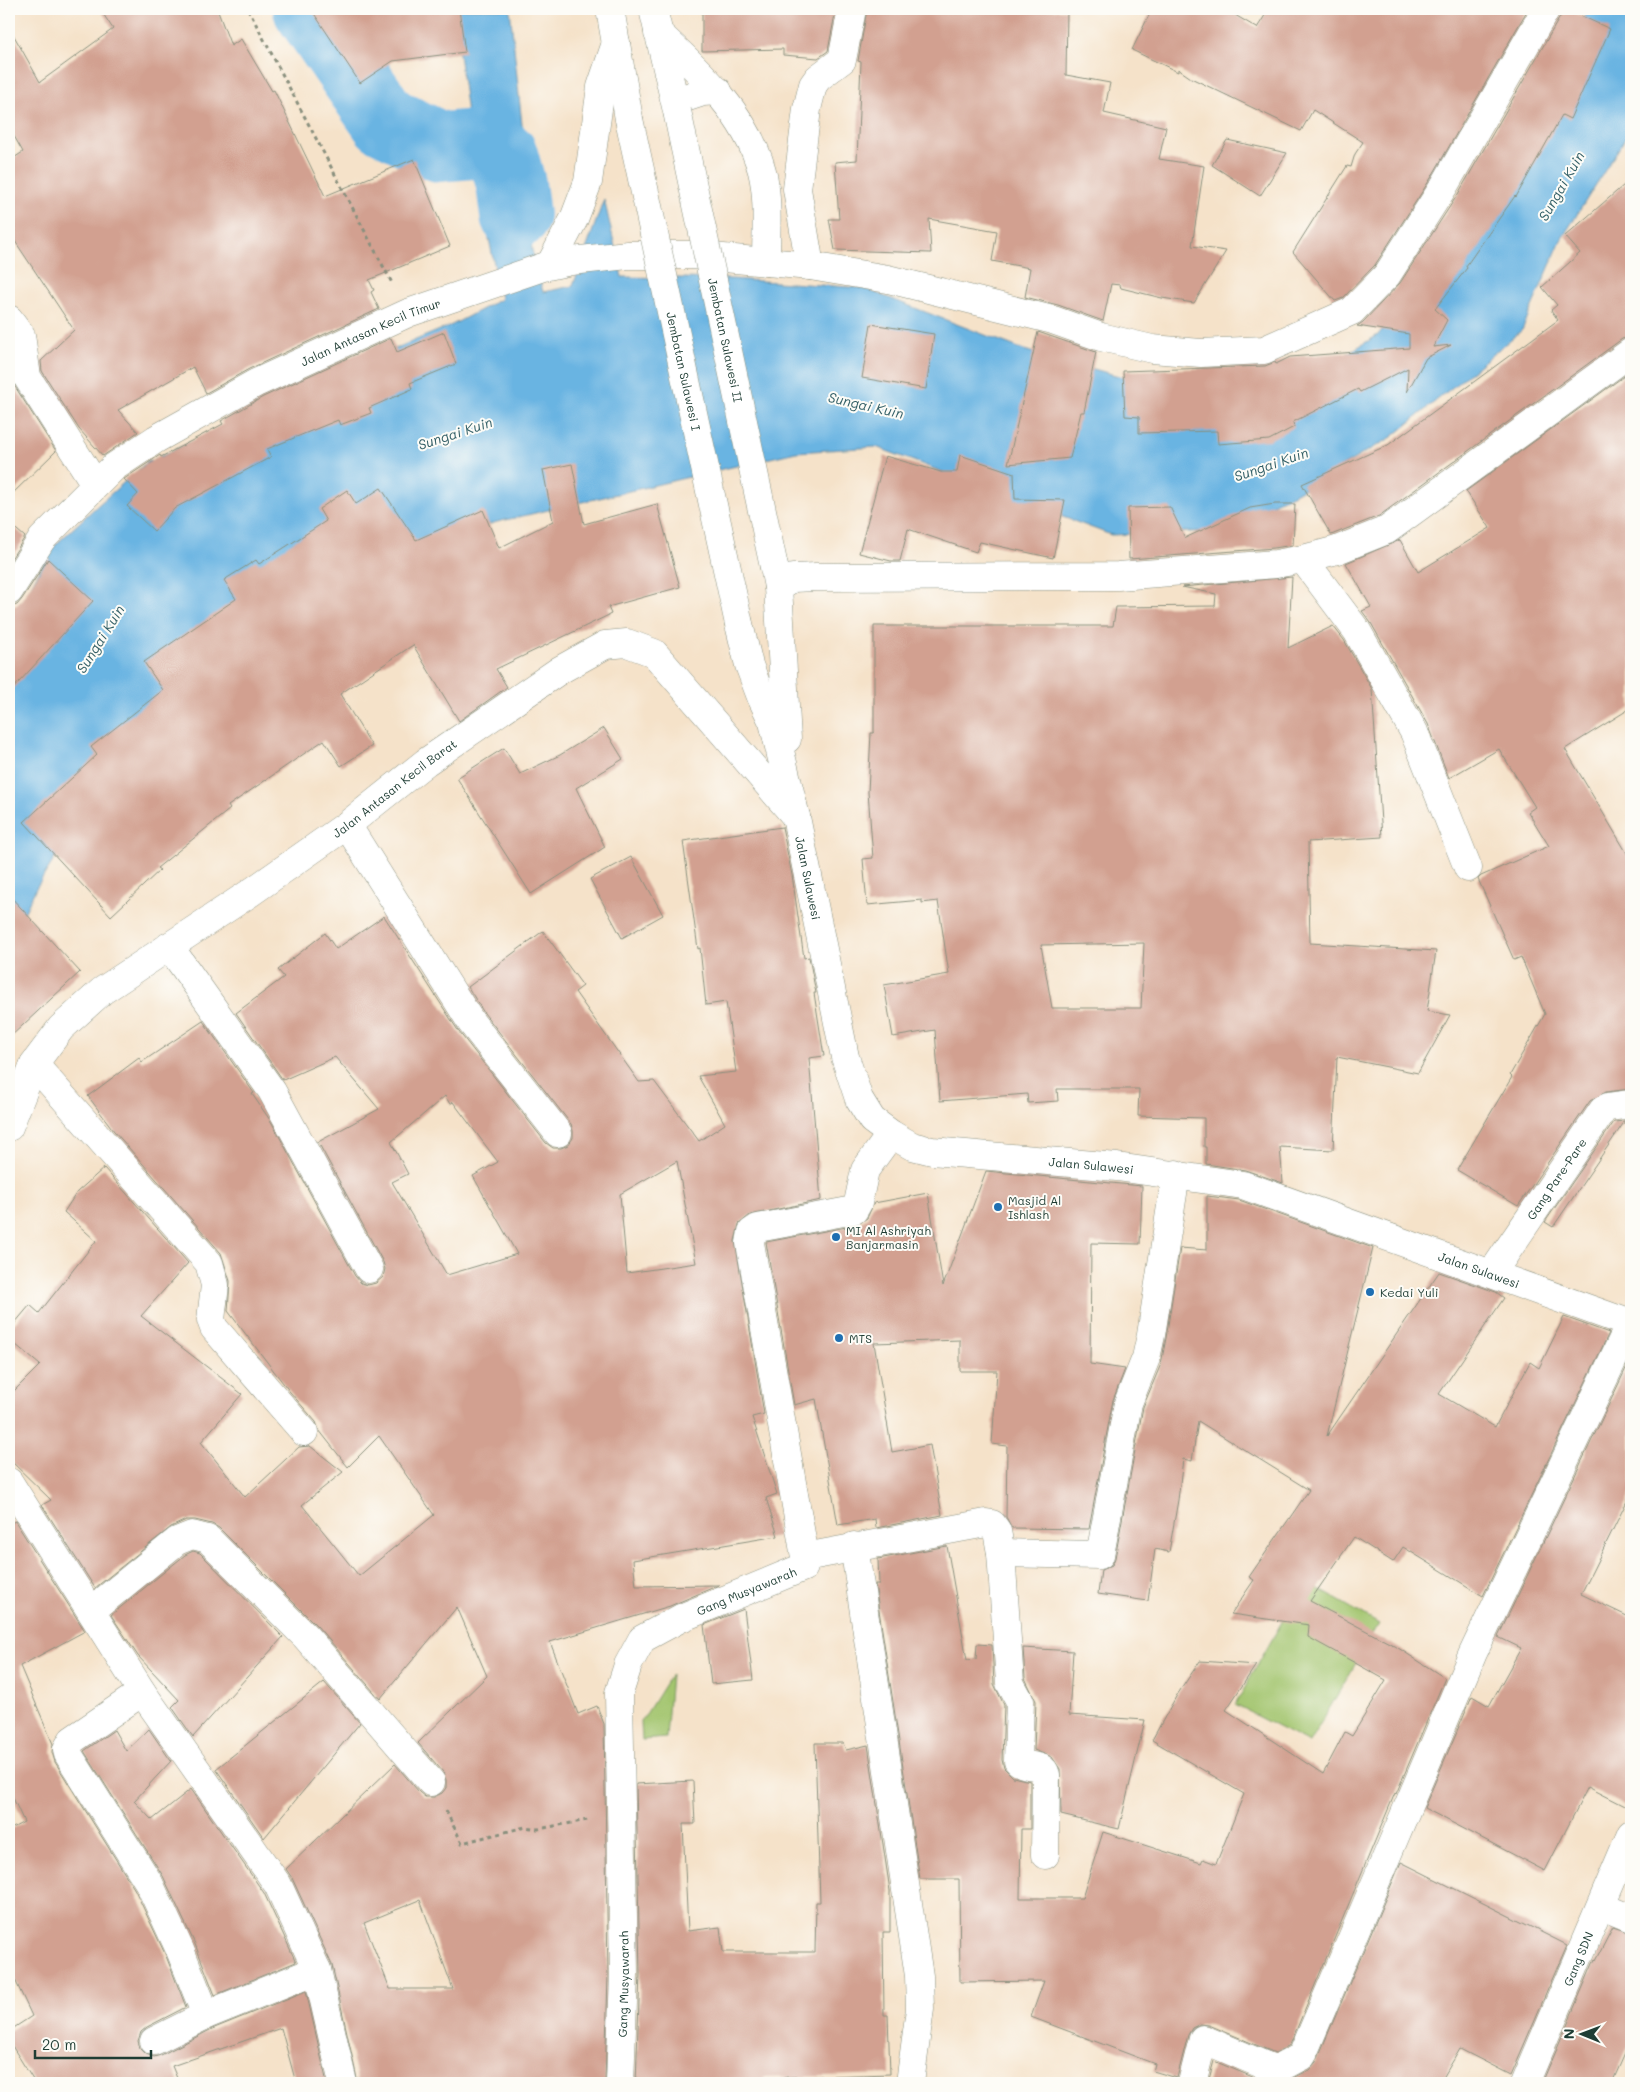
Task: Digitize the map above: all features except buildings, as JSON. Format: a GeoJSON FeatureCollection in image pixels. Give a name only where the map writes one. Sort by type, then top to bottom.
{"type":"FeatureCollection","features":[{"type":"Feature","properties":{"kind":"street","name":"Jembatan Sulawesi I"},"geometry":{"type":"LineString","coordinates":[[610,9],[629,119],[739,624]]}},
{"type":"Feature","properties":{"kind":"street"},"geometry":{"type":"LineString","coordinates":[[810,266],[797,188],[806,109],[813,85],[818,78],[842,60],[852,9]]}},
{"type":"Feature","properties":{"kind":"street","name":"Jalan Antasan Kecil Timur"},"geometry":{"type":"LineString","coordinates":[[9,591],[42,539],[95,484],[114,467],[156,439],[256,384],[408,313],[555,264],[628,255],[691,255],[810,266],[888,279],[1053,320],[1102,337],[1152,349],[1201,353],[1264,350],[1352,311],[1387,275],[1444,186],[1546,9]]}},
{"type":"Feature","properties":{"kind":"street"},"geometry":{"type":"LineString","coordinates":[[655,21],[718,91],[747,136],[762,171],[766,210],[766,262]]}},
{"type":"Feature","properties":{"kind":"street","name":"Jembatan Sulawesi II"},"geometry":{"type":"LineString","coordinates":[[655,21],[676,106],[776,577]]}},
{"type":"Feature","properties":{"kind":"street"},"geometry":{"type":"LineString","coordinates":[[555,264],[588,182],[601,87],[616,43]]}},
{"type":"Feature","properties":{"kind":"street"},"geometry":{"type":"LineString","coordinates":[[676,106],[703,92],[718,91]]}},
{"type":"Feature","properties":{"kind":"street"},"geometry":{"type":"LineString","coordinates":[[9,319],[21,335],[27,377],[95,484]]}},
{"type":"Feature","properties":{"kind":"street"},"geometry":{"type":"LineString","coordinates":[[776,577],[1118,576],[1276,564],[1303,560],[1337,550],[1387,530],[1631,352]]}},
{"type":"Feature","properties":{"kind":"street"},"geometry":{"type":"LineString","coordinates":[[1303,560],[1357,631],[1414,732],[1468,868]]}},
{"type":"Feature","properties":{"kind":"street","name":"Jalan Sulawesi"},"geometry":{"type":"LineString","coordinates":[[776,577],[793,805]]}},
{"type":"Feature","properties":{"kind":"street","name":"Jalan Sulawesi"},"geometry":{"type":"LineString","coordinates":[[739,624],[749,665],[773,722],[793,805],[846,1057],[859,1099],[872,1120],[912,1146],[932,1151],[1117,1167],[1243,1184],[1630,1324]]}},
{"type":"Feature","properties":{"kind":"street","name":"Jalan Antasan Kecil Barat"},"geometry":{"type":"LineString","coordinates":[[9,1127],[34,1064],[61,1028],[102,991],[250,893],[347,825],[426,762],[560,670],[605,645],[627,643],[654,653],[793,805]]}},
{"type":"Feature","properties":{"kind":"street"},"geometry":{"type":"LineString","coordinates":[[347,825],[471,1022],[558,1133]]}},
{"type":"Feature","properties":{"kind":"street"},"geometry":{"type":"LineString","coordinates":[[169,946],[272,1091],[368,1269]]}},
{"type":"Feature","properties":{"kind":"street"},"geometry":{"type":"LineString","coordinates":[[34,1064],[208,1263],[215,1285],[211,1313],[214,1328],[304,1432]]}},
{"type":"Feature","properties":{"kind":"street","name":"Gang Pare-Pare"},"geometry":{"type":"LineString","coordinates":[[1492,1273],[1602,1110],[1608,1107],[1631,1104]]}},
{"type":"Feature","properties":{"kind":"street","name":"Gang Musyawarah"},"geometry":{"type":"LineString","coordinates":[[620,2083],[624,1974],[619,1693],[628,1665],[642,1639],[681,1618],[802,1569],[806,1563],[750,1243],[752,1232],[758,1228],[854,1210],[858,1203],[865,1170],[891,1134]]}},
{"type":"Feature","properties":{"kind":"street"},"geometry":{"type":"LineString","coordinates":[[1001,1553],[1100,1554],[1128,1402],[1146,1358],[1151,1335],[1176,1174]]}},
{"type":"Feature","properties":{"kind":"street"},"geometry":{"type":"LineString","coordinates":[[1192,2083],[1203,2039],[1276,2070],[1302,2056],[1473,1652],[1630,1324]]}},
{"type":"Feature","properties":{"kind":"street"},"geometry":{"type":"LineString","coordinates":[[9,1482],[142,1692],[278,1885],[317,1970],[343,2083]]}},
{"type":"Feature","properties":{"kind":"street"},"geometry":{"type":"LineString","coordinates":[[805,1557],[854,1546],[986,1523],[992,1524],[997,1531],[1001,1553],[1010,1683],[1020,1701],[1018,1761],[1025,1765],[1042,1768],[1046,1776],[1045,1855]]}},
{"type":"Feature","properties":{"kind":"street"},"geometry":{"type":"LineString","coordinates":[[91,1611],[177,1541],[192,1535],[208,1539],[306,1637],[431,1782]]}},
{"type":"Feature","properties":{"kind":"street"},"geometry":{"type":"LineString","coordinates":[[854,1546],[919,1976],[920,2010],[910,2083]]}},
{"type":"Feature","properties":{"kind":"street"},"geometry":{"type":"LineString","coordinates":[[142,1692],[72,1740],[67,1749],[68,1754],[149,1883],[180,1950],[206,2015]]}},
{"type":"Feature","properties":{"kind":"street","name":"Gang SDN"},"geometry":{"type":"LineString","coordinates":[[1525,2083],[1602,1906],[1631,1834]]}},
{"type":"Feature","properties":{"kind":"street"},"geometry":{"type":"LineString","coordinates":[[1602,1906],[1631,1918]]}},
{"type":"Feature","properties":{"kind":"street"},"geometry":{"type":"LineString","coordinates":[[154,2041],[206,2015],[317,1970]]}},
{"type":"Feature","properties":{"kind":"path"},"geometry":{"type":"LineString","coordinates":[[248,9],[408,313]]}},
{"type":"Feature","properties":{"kind":"path"},"geometry":{"type":"LineString","coordinates":[[431,1782],[462,1842],[525,1827],[538,1829],[620,1814]]}},
{"type":"Feature","properties":{"kind":"green space"},"geometry":{"type":"Polygon","coordinates":[[[1305,1581],[1379,1624],[1309,1743],[1235,1705],[1305,1581]]]}},
{"type":"Feature","properties":{"kind":"green space"},"geometry":{"type":"Polygon","coordinates":[[[671,1674],[666,1738],[642,1740],[641,1722],[671,1674]]]}},
{"type":"Feature","properties":{"kind":"water","name":"Sungai Kuin"},"geometry":{"type":"Polygon","coordinates":[[[453,9],[510,9],[524,144],[525,190],[532,250],[543,292],[573,286],[604,199],[622,277],[732,279],[863,288],[1024,350],[1181,393],[1333,362],[1378,335],[1433,265],[1542,104],[1589,9],[1631,9],[1631,129],[1561,240],[1522,330],[1392,437],[1294,494],[1214,531],[1111,535],[876,447],[796,452],[497,522],[350,568],[150,709],[36,888],[9,945],[9,627],[51,549],[146,463],[346,369],[452,325],[501,299],[473,158],[453,9]]]}},
{"type":"Feature","properties":{"kind":"waterway"},"geometry":{"type":"LineString","coordinates":[[308,9],[385,120],[440,147],[486,143],[503,155],[511,184],[515,215]]}},
{"type":"Feature","properties":{"kind":"place","name":"Masjid Al Ishlash"},"geometry":{"type":"Point","coordinates":[998,1207]}},
{"type":"Feature","properties":{"kind":"place","name":"MI Al Ashriyah Banjarmasin"},"geometry":{"type":"Point","coordinates":[836,1237]}},
{"type":"Feature","properties":{"kind":"place","name":"Kedai Yuli"},"geometry":{"type":"Point","coordinates":[1370,1292]}},
{"type":"Feature","properties":{"kind":"place","name":"MTS"},"geometry":{"type":"Point","coordinates":[839,1338]}}]}
